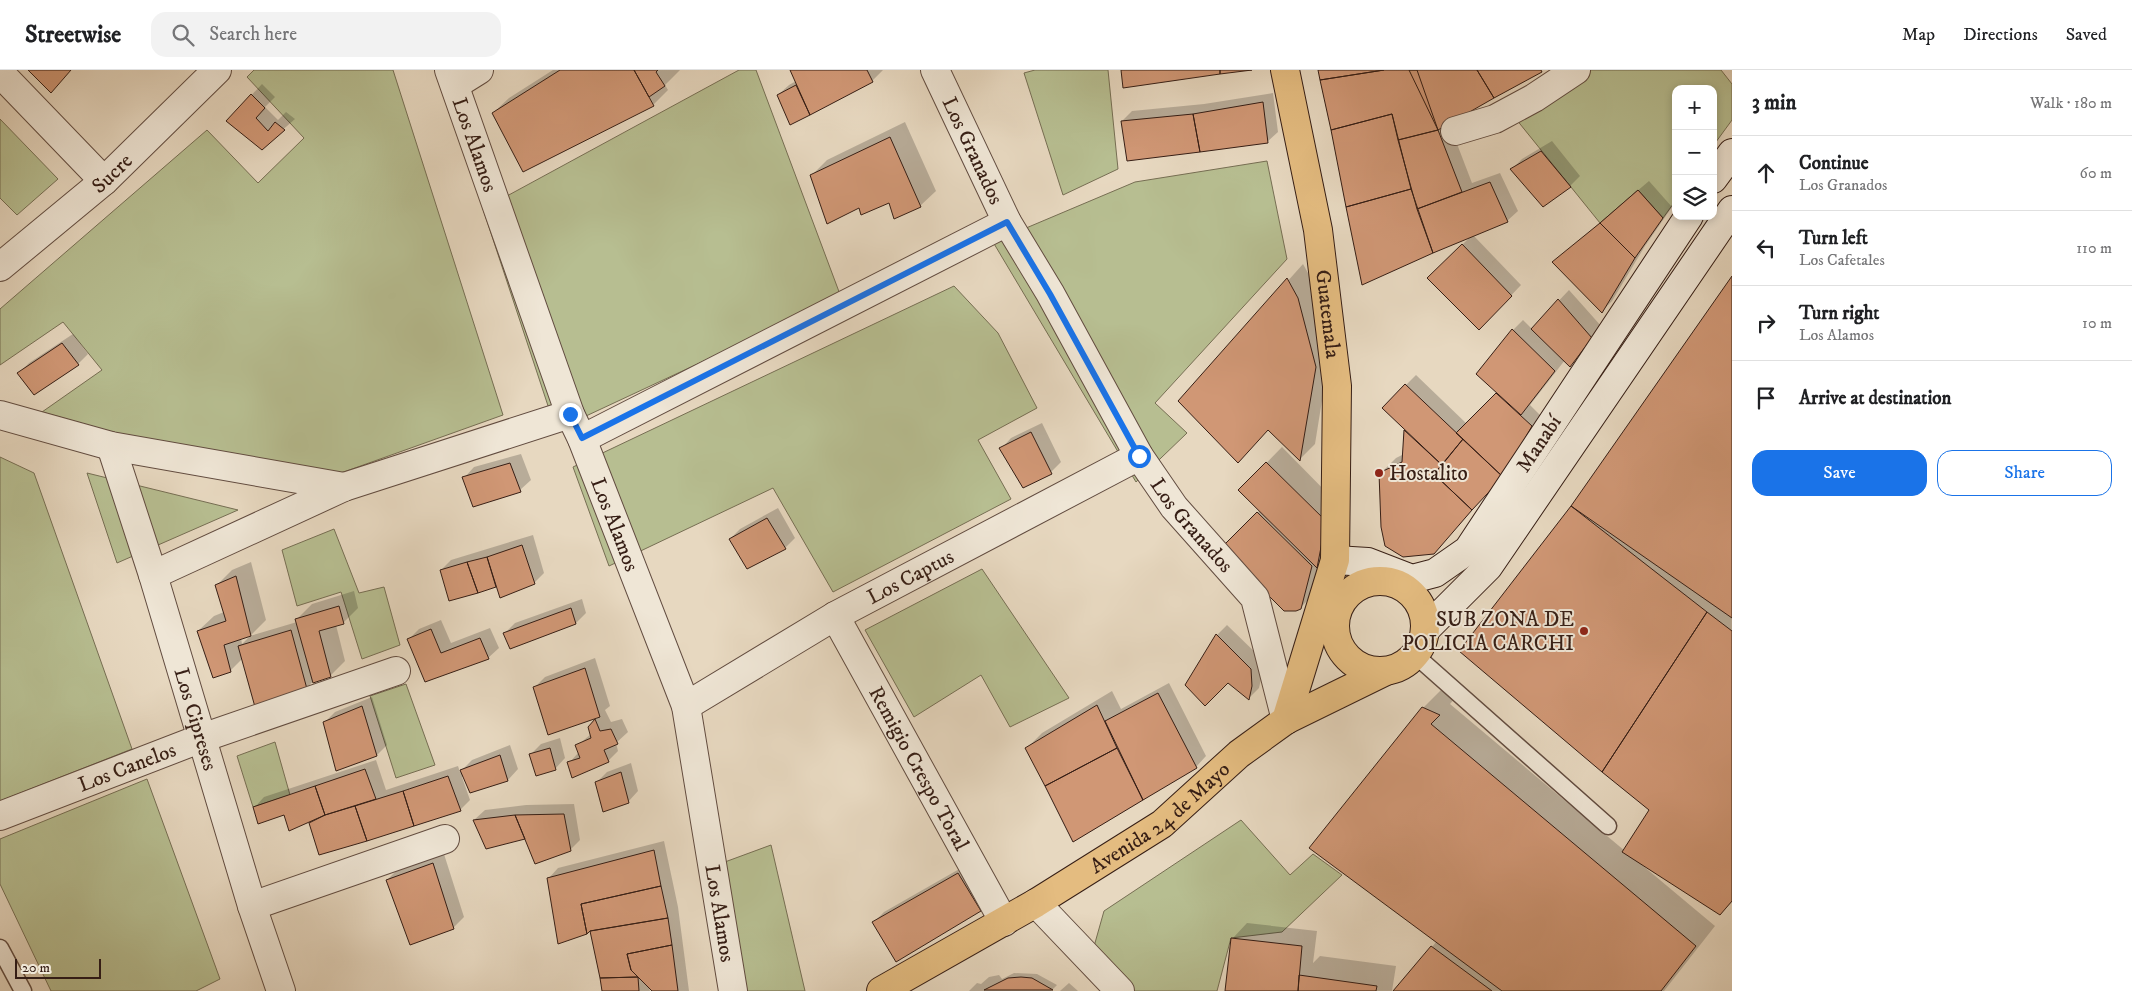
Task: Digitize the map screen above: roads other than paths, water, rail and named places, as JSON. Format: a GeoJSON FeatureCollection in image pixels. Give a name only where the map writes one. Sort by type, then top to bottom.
{"type":"FeatureCollection","features":[{"type":"Feature","properties":{"kind":"main road","name":"Guatemala"},"geometry":{"type":"LineString","coordinates":[[1285,70],[1318,230],[1337,386],[1335,560]]}},
{"type":"Feature","properties":{"kind":"main road"},"geometry":{"type":"LineString","coordinates":[[1286,720],[1335,560]]}},
{"type":"Feature","properties":{"kind":"main road"},"geometry":{"type":"LineString","coordinates":[[1377,581],[1394,583],[1407,590],[1418,601],[1424,615],[1425,630],[1422,643],[1415,655],[1402,665],[1386,671],[1371,671],[1357,666],[1345,656],[1337,643],[1334,626],[1337,610],[1346,595],[1360,585],[1377,581]]}},
{"type":"Feature","properties":{"kind":"main road","name":"Avenida 24 de Mayo"},"geometry":{"type":"LineString","coordinates":[[881,991],[1036,904],[1162,824],[1239,754],[1286,720],[1386,671]]}},
{"type":"Feature","properties":{"kind":"street","name":"Sucre"},"geometry":{"type":"LineString","coordinates":[[0,267],[104,181],[217,70]]}},
{"type":"Feature","properties":{"kind":"street"},"geometry":{"type":"LineString","coordinates":[[452,78],[479,70]]}},
{"type":"Feature","properties":{"kind":"street","name":"Los Granados"},"geometry":{"type":"LineString","coordinates":[[935,70],[1007,222],[1050,294],[1139,456],[1174,507],[1255,598],[1286,720]]}},
{"type":"Feature","properties":{"kind":"street"},"geometry":{"type":"LineString","coordinates":[[1455,131],[1495,120],[1534,98],[1576,70]]}},
{"type":"Feature","properties":{"kind":"street"},"geometry":{"type":"LineString","coordinates":[[0,73],[104,181]]}},
{"type":"Feature","properties":{"kind":"street","name":"Los Alamos"},"geometry":{"type":"LineString","coordinates":[[452,78],[570,414],[582,438],[686,706],[733,991]]}},
{"type":"Feature","properties":{"kind":"street"},"geometry":{"type":"LineString","coordinates":[[1716,175],[1732,152]]}},
{"type":"Feature","properties":{"kind":"street","name":"Manabí"},"geometry":{"type":"LineString","coordinates":[[1425,630],[1488,567],[1732,210]]}},
{"type":"Feature","properties":{"kind":"street","name":"Manabí"},"geometry":{"type":"LineString","coordinates":[[1335,560],[1368,562],[1412,579],[1435,572],[1468,550],[1686,220]]}},
{"type":"Feature","properties":{"kind":"street"},"geometry":{"type":"LineString","coordinates":[[582,438],[1007,222]]}},
{"type":"Feature","properties":{"kind":"street"},"geometry":{"type":"LineString","coordinates":[[152,575],[344,487],[570,414]]}},
{"type":"Feature","properties":{"kind":"street"},"geometry":{"type":"LineString","coordinates":[[0,415],[111,446],[344,487]]}},
{"type":"Feature","properties":{"kind":"street","name":"Los Cipreses"},"geometry":{"type":"LineString","coordinates":[[111,446],[252,906],[281,991]]}},
{"type":"Feature","properties":{"kind":"street","name":"Los Captus"},"geometry":{"type":"LineString","coordinates":[[686,706],[835,616],[1139,456]]}},
{"type":"Feature","properties":{"kind":"street","name":"Remigio Crespo Toral"},"geometry":{"type":"LineString","coordinates":[[835,616],[1004,922]]}},
{"type":"Feature","properties":{"kind":"street","name":"Los Canelos"},"geometry":{"type":"LineString","coordinates":[[0,816],[202,738],[396,671]]}},
{"type":"Feature","properties":{"kind":"street"},"geometry":{"type":"LineString","coordinates":[[252,906],[445,839]]}},
{"type":"Feature","properties":{"kind":"street"},"geometry":{"type":"LineString","coordinates":[[1036,904],[1120,991]]}},
{"type":"Feature","properties":{"kind":"lane"},"geometry":{"type":"LineString","coordinates":[[1415,655],[1608,826]]}},
{"type":"Feature","properties":{"kind":"lane"},"geometry":{"type":"LineString","coordinates":[[0,948],[23,991]]}},
{"type":"Feature","properties":{"kind":"place","name":"Hostalito"},"geometry":{"type":"Point","coordinates":[1379,473]}},
{"type":"Feature","properties":{"kind":"place","name":"SUB ZONA DE POLICIA CARCHI"},"geometry":{"type":"Point","coordinates":[1584,631]}}]}
